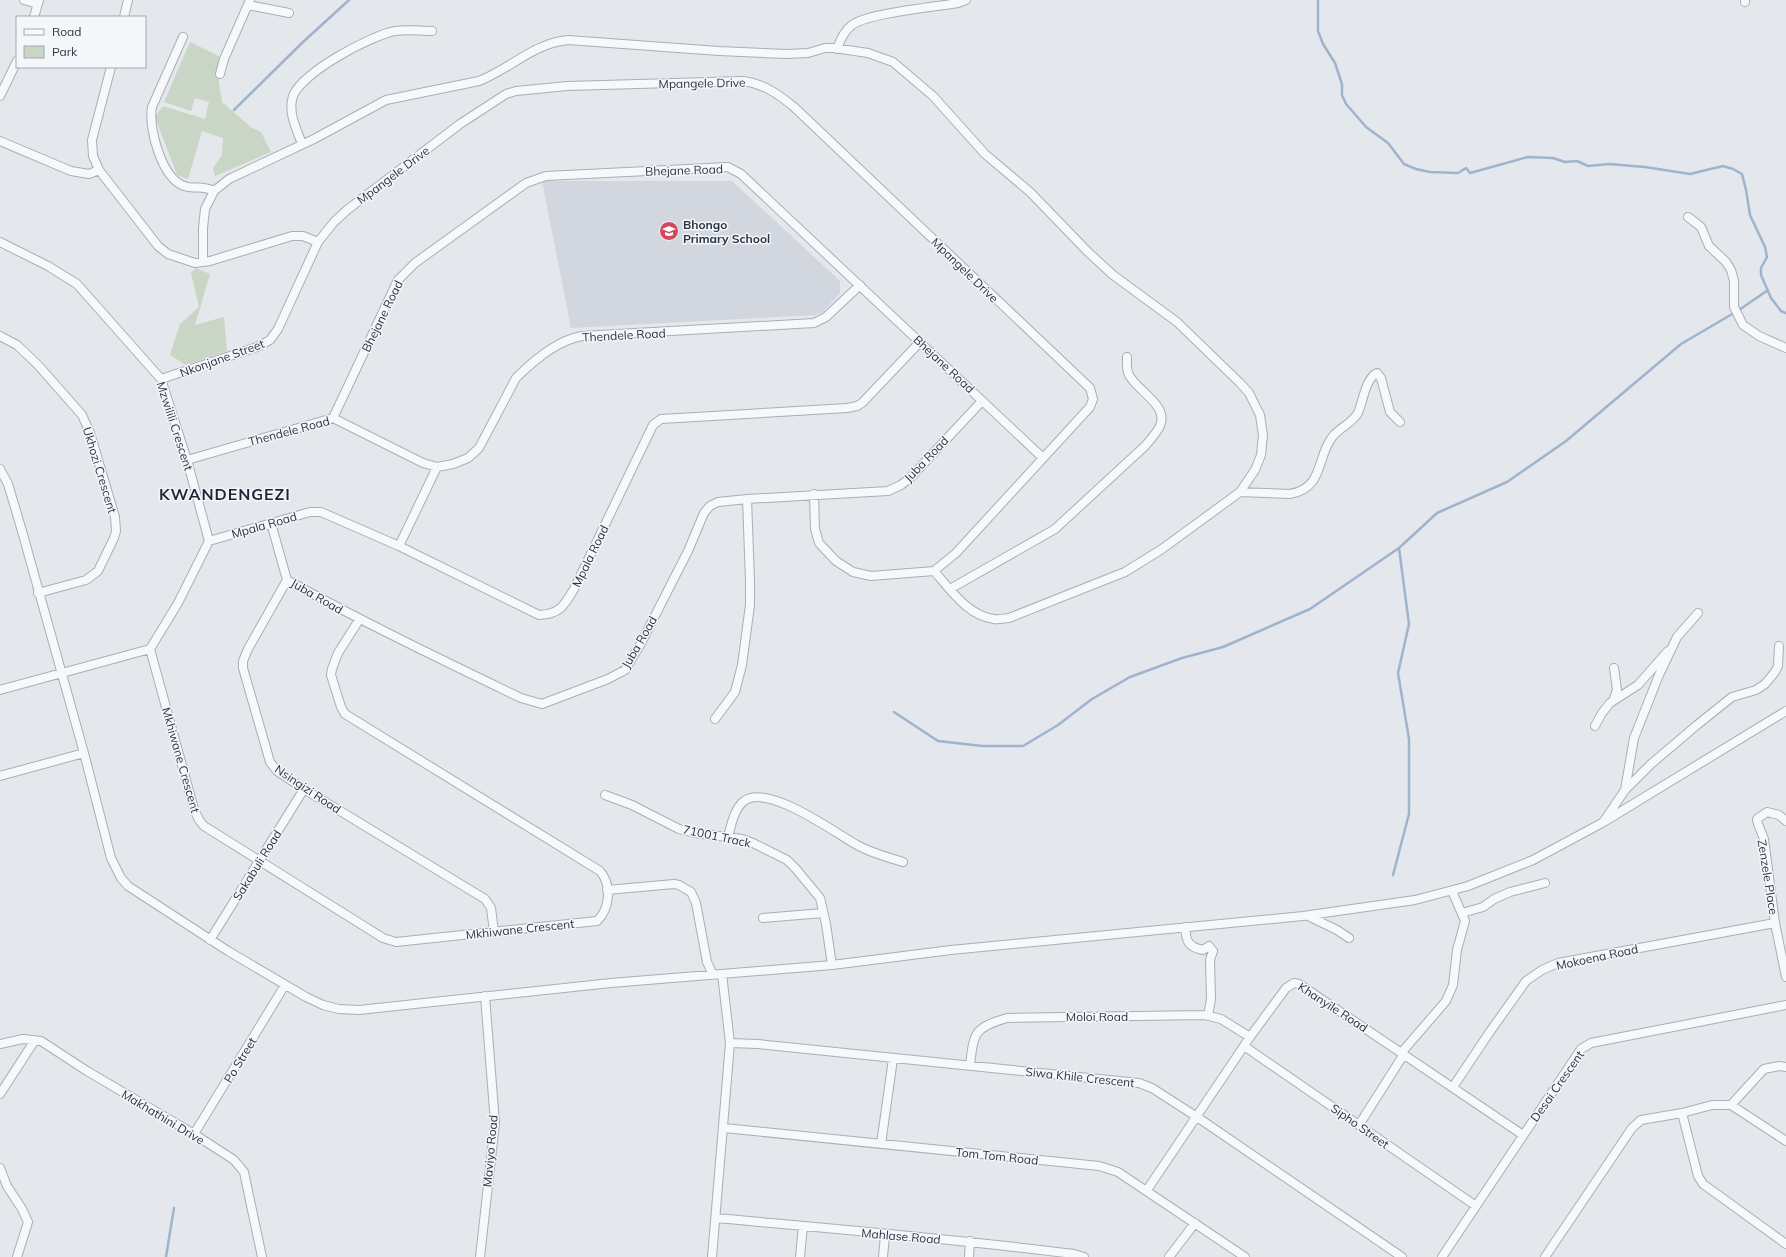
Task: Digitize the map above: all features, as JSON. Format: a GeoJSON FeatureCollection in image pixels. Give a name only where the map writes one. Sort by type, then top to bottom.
{"type":"FeatureCollection","features":[{"type":"Feature","properties":{"kind":"street"},"geometry":{"type":"LineString","coordinates":[[24,0],[38,2],[34,16]]}},
{"type":"Feature","properties":{"kind":"street"},"geometry":{"type":"LineString","coordinates":[[124,16],[128,0]]}},
{"type":"Feature","properties":{"kind":"street"},"geometry":{"type":"LineString","coordinates":[[837,48],[844,33],[850,26],[858,22],[882,15],[958,3],[966,0]]}},
{"type":"Feature","properties":{"kind":"street"},"geometry":{"type":"LineString","coordinates":[[220,74],[224,59],[249,3],[289,13]]}},
{"type":"Feature","properties":{"kind":"street"},"geometry":{"type":"LineString","coordinates":[[302,144],[291,114],[294,93],[300,84],[317,71],[352,49],[379,36],[396,31],[432,31]]}},
{"type":"Feature","properties":{"kind":"street"},"geometry":{"type":"LineString","coordinates":[[183,37],[152,107],[150,117],[154,140],[156,147],[173,178],[180,184],[190,187],[204,186],[214,191]]}},
{"type":"Feature","properties":{"kind":"street"},"geometry":{"type":"LineString","coordinates":[[203,262],[203,228],[205,209],[214,191],[229,179],[302,144],[386,100],[479,81],[490,77],[535,49],[555,41],[568,40],[719,51],[786,54],[808,53],[825,48],[837,48],[868,53],[883,58],[893,62],[906,72],[933,96],[985,154],[1030,192],[1088,252],[1113,275],[1177,322],[1240,383],[1249,394],[1260,415],[1263,435],[1261,455],[1255,470],[1240,492],[1162,549],[1125,572],[1009,618],[994,619],[982,616],[960,601],[934,571],[892,575],[862,575],[853,572],[836,561],[819,543],[816,535],[814,494]]}},
{"type":"Feature","properties":{"kind":"street"},"geometry":{"type":"LineString","coordinates":[[0,96],[16,63]]}},
{"type":"Feature","properties":{"kind":"street"},"geometry":{"type":"LineString","coordinates":[[111,68],[92,140],[93,156],[99,170],[158,246],[168,254],[195,263],[292,236],[303,236],[318,242]]}},
{"type":"Feature","properties":{"kind":"street","name":"Mpangele Drive"},"geometry":{"type":"LineString","coordinates":[[318,242],[334,222],[347,210],[460,124],[506,94],[516,91],[567,86],[744,81],[756,83],[770,89],[788,102],[1090,388],[1093,400],[1090,407],[956,553],[934,571]]}},
{"type":"Feature","properties":{"kind":"street"},"geometry":{"type":"LineString","coordinates":[[0,141],[71,171],[89,174],[99,170]]}},
{"type":"Feature","properties":{"kind":"street","name":"Bhejane Road"},"geometry":{"type":"LineString","coordinates":[[333,418],[398,280],[415,263],[526,183],[546,176],[693,168],[728,168],[740,174],[1043,458]]}},
{"type":"Feature","properties":{"kind":"street"},"geometry":{"type":"LineString","coordinates":[[1688,217],[1701,227],[1709,246],[1726,262],[1731,270],[1734,281],[1734,307],[1743,325],[1758,336],[1786,348]]}},
{"type":"Feature","properties":{"kind":"street","name":"Mzwilili Crescent"},"geometry":{"type":"LineString","coordinates":[[0,242],[48,266],[77,284],[161,379],[187,460],[209,541]]}},
{"type":"Feature","properties":{"kind":"street","name":"Nkonjane Street"},"geometry":{"type":"LineString","coordinates":[[161,379],[256,348],[270,340],[278,330],[318,242]]}},
{"type":"Feature","properties":{"kind":"street","name":"Thendele Road"},"geometry":{"type":"LineString","coordinates":[[187,460],[333,418],[423,462],[437,467],[453,464],[468,458],[480,448],[516,378],[523,371],[565,341],[582,336],[814,323],[826,317],[860,286]]}},
{"type":"Feature","properties":{"kind":"street","name":"Ukhozi Crescent"},"geometry":{"type":"LineString","coordinates":[[0,336],[24,350],[82,415],[90,433],[115,517],[114,538],[98,570],[93,576],[86,580],[38,593]]}},
{"type":"Feature","properties":{"kind":"street","name":"Mpala Road"},"geometry":{"type":"LineString","coordinates":[[209,541],[310,512],[321,512],[399,546],[539,615],[555,612],[564,606],[574,589],[656,422],[661,419],[847,408],[857,406],[862,403],[920,342]]}},
{"type":"Feature","properties":{"kind":"street"},"geometry":{"type":"LineString","coordinates":[[950,589],[1055,529],[1145,446],[1156,432],[1161,424],[1161,414],[1154,401],[1145,394],[1129,375],[1127,368],[1127,357]]}},
{"type":"Feature","properties":{"kind":"street"},"geometry":{"type":"LineString","coordinates":[[1240,492],[1290,494],[1298,493],[1305,488],[1316,476],[1333,436],[1356,416],[1370,380],[1377,373],[1381,378],[1390,412],[1400,422]]}},
{"type":"Feature","properties":{"kind":"street","name":"Juba Road"},"geometry":{"type":"LineString","coordinates":[[271,523],[287,580],[359,620],[521,698],[542,704],[608,679],[625,670],[640,645],[684,557],[704,512],[710,506],[718,502],[747,499],[888,491],[901,485],[918,469],[982,400]]}},
{"type":"Feature","properties":{"kind":"street"},"geometry":{"type":"LineString","coordinates":[[399,546],[437,467]]}},
{"type":"Feature","properties":{"kind":"street"},"geometry":{"type":"LineString","coordinates":[[0,469],[8,484],[84,753],[111,858],[121,878],[128,886],[210,940],[306,997],[323,1005],[339,1009],[359,1010],[400,1007],[485,996],[832,965],[951,950],[1307,915],[1415,900],[1468,886],[1533,860],[1602,823],[1786,711]]}},
{"type":"Feature","properties":{"kind":"street"},"geometry":{"type":"LineString","coordinates":[[715,719],[735,692],[742,665],[750,605],[747,499]]}},
{"type":"Feature","properties":{"kind":"street"},"geometry":{"type":"LineString","coordinates":[[0,690],[150,649],[178,603],[209,541]]}},
{"type":"Feature","properties":{"kind":"street","name":"Nsingizi Road"},"geometry":{"type":"LineString","coordinates":[[287,580],[248,649],[243,661],[243,668],[270,762],[277,771],[304,789],[484,899],[491,908],[494,932]]}},
{"type":"Feature","properties":{"kind":"street"},"geometry":{"type":"LineString","coordinates":[[1595,726],[1602,713],[1613,702],[1638,685],[1698,613]]}},
{"type":"Feature","properties":{"kind":"street","name":"Mkhiwane Crescent"},"geometry":{"type":"LineString","coordinates":[[150,649],[196,815],[204,826],[388,940],[396,942],[597,921],[605,912],[607,905],[607,890],[603,875],[592,865],[345,714],[341,708],[333,681],[332,669],[338,653],[359,620]]}},
{"type":"Feature","properties":{"kind":"street"},"geometry":{"type":"LineString","coordinates":[[1602,823],[1625,790],[1651,764],[1732,697],[1756,690],[1765,684],[1778,666],[1779,646]]}},
{"type":"Feature","properties":{"kind":"street"},"geometry":{"type":"LineString","coordinates":[[1625,790],[1634,738],[1671,647]]}},
{"type":"Feature","properties":{"kind":"street"},"geometry":{"type":"LineString","coordinates":[[1613,702],[1617,690],[1614,668]]}},
{"type":"Feature","properties":{"kind":"street"},"geometry":{"type":"LineString","coordinates":[[0,776],[84,753]]}},
{"type":"Feature","properties":{"kind":"street","name":"Sakabuli Road"},"geometry":{"type":"LineString","coordinates":[[210,940],[304,789]]}},
{"type":"Feature","properties":{"kind":"street","name":"71001 Track"},"geometry":{"type":"LineString","coordinates":[[605,795],[632,805],[679,829],[695,833],[728,837],[753,843],[786,860],[796,869],[820,898],[827,929],[832,965]]}},
{"type":"Feature","properties":{"kind":"street"},"geometry":{"type":"LineString","coordinates":[[728,837],[740,804],[750,798],[760,797],[804,813],[857,845],[903,862]]}},
{"type":"Feature","properties":{"kind":"street","name":"Zenzele Place"},"geometry":{"type":"LineString","coordinates":[[1786,821],[1779,815],[1767,812],[1757,819],[1764,839],[1775,923],[1786,977]]}},
{"type":"Feature","properties":{"kind":"street"},"geometry":{"type":"LineString","coordinates":[[1462,913],[1483,906],[1494,898],[1510,892],[1545,883]]}},
{"type":"Feature","properties":{"kind":"street"},"geometry":{"type":"LineString","coordinates":[[607,890],[674,884],[679,885],[691,892],[696,903],[707,962],[713,975]]}},
{"type":"Feature","properties":{"kind":"street"},"geometry":{"type":"LineString","coordinates":[[1359,1125],[1403,1053],[1446,1001],[1450,993],[1453,985],[1458,950],[1465,921],[1452,891]]}},
{"type":"Feature","properties":{"kind":"street"},"geometry":{"type":"LineString","coordinates":[[763,918],[823,913]]}},
{"type":"Feature","properties":{"kind":"street"},"geometry":{"type":"LineString","coordinates":[[1307,915],[1337,930],[1349,938]]}},
{"type":"Feature","properties":{"kind":"street","name":"Mokoena Road"},"geometry":{"type":"LineString","coordinates":[[1453,1087],[1526,981],[1542,970],[1558,963],[1775,923]]}},
{"type":"Feature","properties":{"kind":"street"},"geometry":{"type":"LineString","coordinates":[[1185,927],[1186,939],[1194,948],[1203,950],[1209,946],[1213,951],[1210,960],[1211,999],[1208,1016]]}},
{"type":"Feature","properties":{"kind":"street"},"geometry":{"type":"LineString","coordinates":[[712,1257],[730,1043],[722,974]]}},
{"type":"Feature","properties":{"kind":"street","name":"Khanyile Road"},"geometry":{"type":"LineString","coordinates":[[1146,1190],[1250,1037],[1286,988],[1294,983],[1299,984],[1403,1053],[1523,1135]]}},
{"type":"Feature","properties":{"kind":"street","name":"Po Street"},"geometry":{"type":"LineString","coordinates":[[194,1134],[285,985]]}},
{"type":"Feature","properties":{"kind":"street","name":"Maviyo Road"},"geometry":{"type":"LineString","coordinates":[[480,1257],[495,1123],[485,996]]}},
{"type":"Feature","properties":{"kind":"street","name":"Desai Crescent"},"geometry":{"type":"LineString","coordinates":[[1442,1257],[1581,1049],[1586,1045],[1786,1005]]}},
{"type":"Feature","properties":{"kind":"street","name":"Moloi Road"},"geometry":{"type":"LineString","coordinates":[[970,1065],[973,1039],[977,1033],[990,1023],[1007,1018],[1208,1016],[1221,1019],[1229,1023],[1250,1037]]}},
{"type":"Feature","properties":{"kind":"street","name":"Makhathini Drive"},"geometry":{"type":"LineString","coordinates":[[0,1044],[23,1039],[41,1041],[87,1071],[194,1134],[234,1160],[244,1172],[262,1257]]}},
{"type":"Feature","properties":{"kind":"street"},"geometry":{"type":"LineString","coordinates":[[0,1094],[35,1040]]}},
{"type":"Feature","properties":{"kind":"street","name":"Siwa Khile Crescent"},"geometry":{"type":"LineString","coordinates":[[730,1043],[758,1044],[1139,1083],[1152,1088],[1196,1117],[1402,1257]]}},
{"type":"Feature","properties":{"kind":"street","name":"Sipho Street"},"geometry":{"type":"LineString","coordinates":[[1244,1046],[1476,1206]]}},
{"type":"Feature","properties":{"kind":"street"},"geometry":{"type":"LineString","coordinates":[[881,1144],[894,1059]]}},
{"type":"Feature","properties":{"kind":"street"},"geometry":{"type":"LineString","coordinates":[[1731,1105],[1764,1069],[1779,1066],[1786,1067]]}},
{"type":"Feature","properties":{"kind":"street"},"geometry":{"type":"LineString","coordinates":[[1545,1257],[1632,1128],[1641,1120],[1682,1113],[1712,1105],[1731,1105],[1786,1141]]}},
{"type":"Feature","properties":{"kind":"street"},"geometry":{"type":"LineString","coordinates":[[1682,1113],[1698,1176],[1703,1184],[1786,1244]]}},
{"type":"Feature","properties":{"kind":"street","name":"Tom Tom Road"},"geometry":{"type":"LineString","coordinates":[[724,1128],[1099,1166],[1118,1172],[1244,1257]]}},
{"type":"Feature","properties":{"kind":"street"},"geometry":{"type":"LineString","coordinates":[[0,1168],[7,1186],[22,1209],[28,1222],[17,1257]]}},
{"type":"Feature","properties":{"kind":"street","name":"Mahlase Road"},"geometry":{"type":"LineString","coordinates":[[716,1218],[885,1235],[970,1241],[1074,1254],[1084,1257]]}},
{"type":"Feature","properties":{"kind":"street"},"geometry":{"type":"LineString","coordinates":[[1169,1257],[1195,1223]]}},
{"type":"Feature","properties":{"kind":"street"},"geometry":{"type":"LineString","coordinates":[[800,1257],[803,1226]]}},
{"type":"Feature","properties":{"kind":"street"},"geometry":{"type":"LineString","coordinates":[[883,1257],[885,1235]]}},
{"type":"Feature","properties":{"kind":"street"},"geometry":{"type":"LineString","coordinates":[[969,1257],[970,1241]]}},
{"type":"Feature","properties":{"kind":"shaded area","name":"Bhongo Primary School"},"geometry":{"type":"Polygon","coordinates":[[[542,181],[732,181],[840,281],[840,293],[823,312],[815,315],[571,328],[542,181]]]}},
{"type":"Feature","properties":{"kind":"green space"},"geometry":{"type":"Polygon","coordinates":[[[190,42],[219,56],[219,83],[222,102],[252,128],[261,132],[271,152],[215,176],[213,168],[222,155],[223,138],[202,131],[188,179],[177,175],[155,117],[163,106],[205,119],[209,102],[195,98],[191,111],[164,102],[190,42]]]}},
{"type":"Feature","properties":{"kind":"green space"},"geometry":{"type":"Polygon","coordinates":[[[196,268],[210,274],[195,325],[224,317],[227,351],[186,365],[170,355],[180,324],[199,307],[191,273],[196,268]]]}},
{"type":"Feature","properties":{"kind":"waterway"},"geometry":{"type":"LineString","coordinates":[[234,110],[303,42],[349,0]]}},
{"type":"Feature","properties":{"kind":"waterway"},"geometry":{"type":"LineString","coordinates":[[1318,0],[1318,31],[1323,44],[1335,63],[1342,84],[1342,95],[1346,104],[1366,127],[1388,143],[1404,164],[1416,169],[1430,172],[1458,173],[1466,168],[1470,173],[1528,157],[1553,158],[1565,162],[1577,161],[1588,166],[1609,164],[1645,167],[1690,174],[1723,166],[1742,174],[1750,215],[1765,247],[1767,257],[1761,268],[1761,275],[1771,298],[1781,311],[1786,313]]}},
{"type":"Feature","properties":{"kind":"waterway"},"geometry":{"type":"LineString","coordinates":[[1739,310],[1768,290]]}},
{"type":"Feature","properties":{"kind":"waterway"},"geometry":{"type":"LineString","coordinates":[[894,712],[938,741],[982,746],[1023,746],[1058,725],[1092,699],[1130,677],[1182,658],[1223,647],[1310,609],[1399,548],[1437,513],[1507,482],[1566,441],[1681,344],[1734,313]]}},
{"type":"Feature","properties":{"kind":"waterway"},"geometry":{"type":"LineString","coordinates":[[1393,875],[1409,814],[1409,739],[1398,673],[1409,624],[1399,548]]}},
{"type":"Feature","properties":{"kind":"waterway"},"geometry":{"type":"LineString","coordinates":[[166,1257],[174,1208]]}},
{"type":"Feature","properties":{"kind":"place","name":"Bhongo Primary School"},"geometry":{"type":"Point","coordinates":[669,231]}},
{"type":"Feature","properties":{"kind":"district","name":"KWANDENGEZI"},"geometry":{"type":"Point","coordinates":[225,494]}}]}
